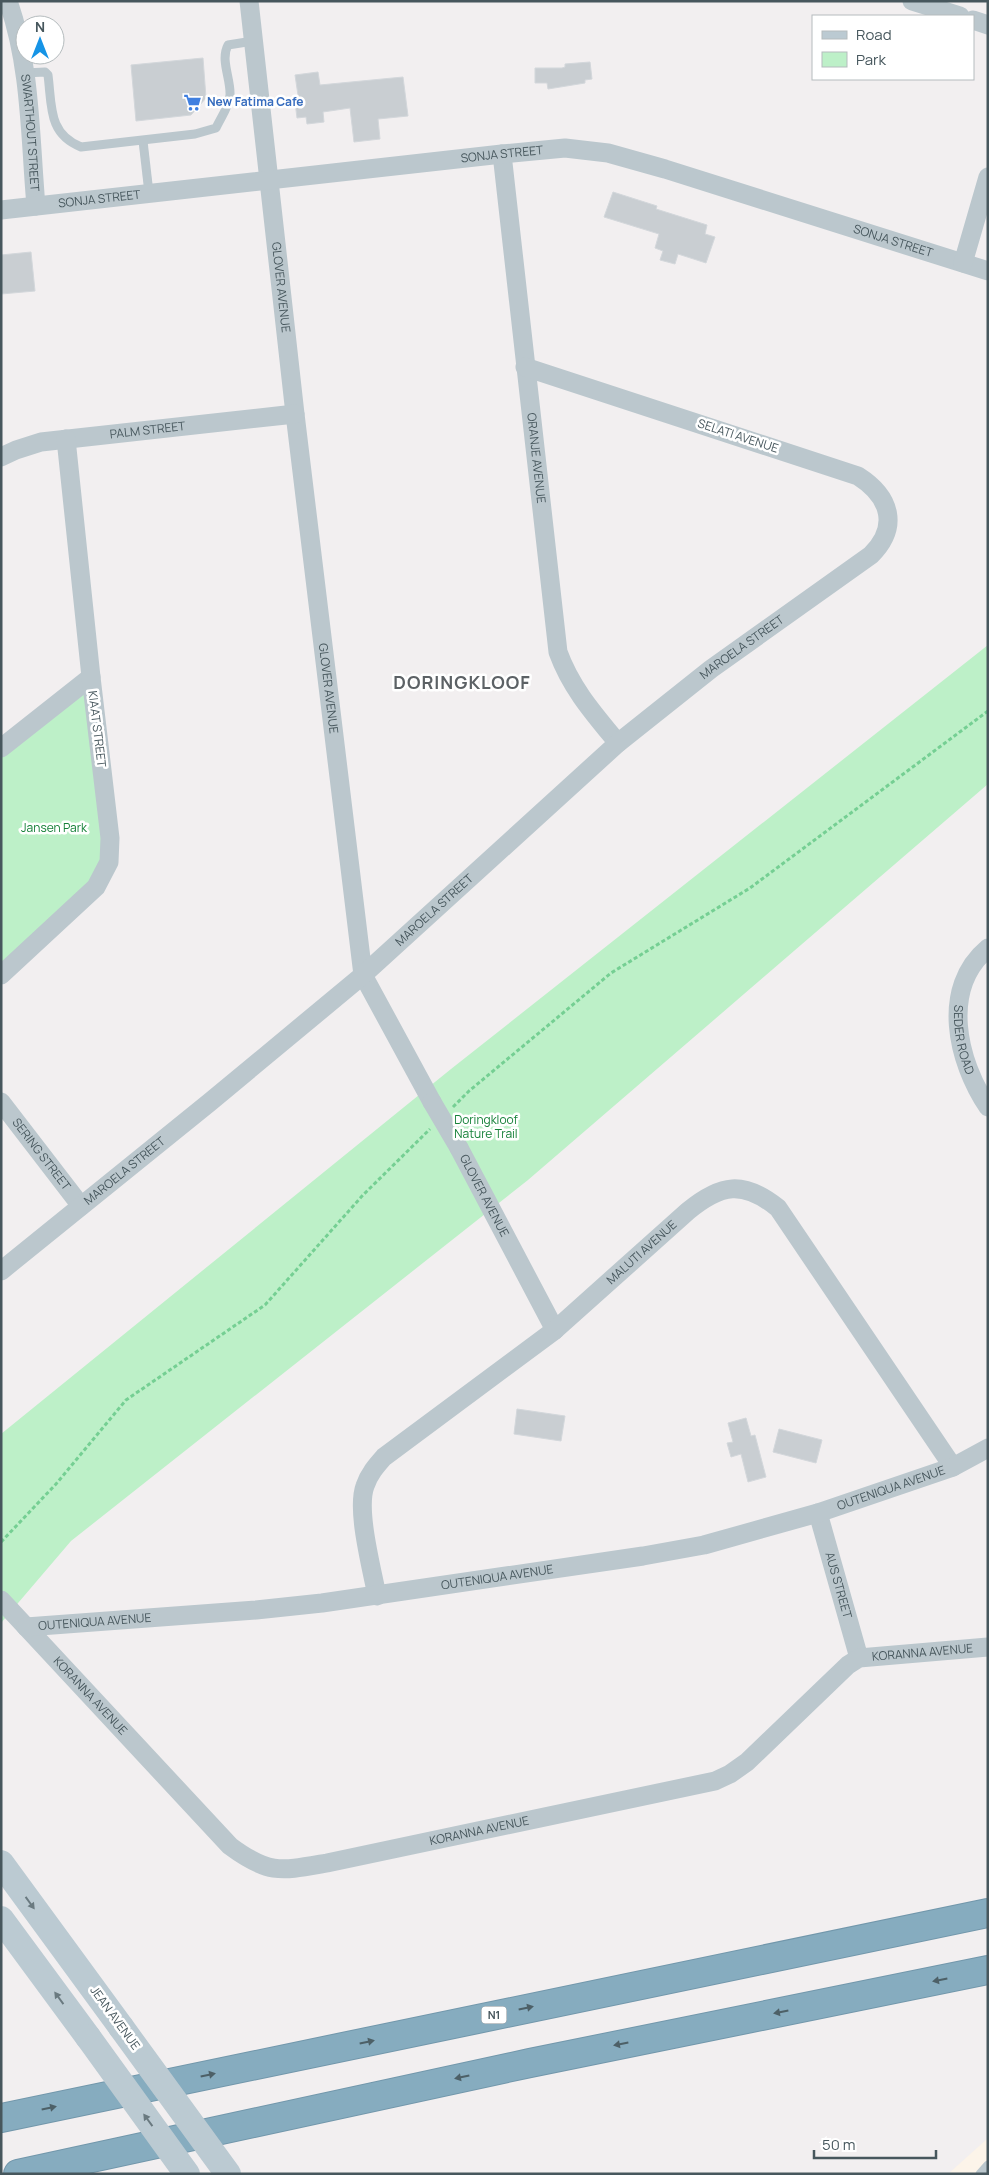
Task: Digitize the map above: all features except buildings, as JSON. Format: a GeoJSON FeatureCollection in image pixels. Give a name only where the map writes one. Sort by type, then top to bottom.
{"type":"FeatureCollection","features":[{"type":"Feature","properties":{"kind":"highway","name":"N1"},"geometry":{"type":"LineString","coordinates":[[1,2118],[988,1913]]}},
{"type":"Feature","properties":{"kind":"highway"},"geometry":{"type":"LineString","coordinates":[[18,2174],[530,2063],[988,1970]]}},
{"type":"Feature","properties":{"kind":"main road","name":"JEAN AVENUE"},"geometry":{"type":"LineString","coordinates":[[1,1863],[228,2174]]}},
{"type":"Feature","properties":{"kind":"main road"},"geometry":{"type":"LineString","coordinates":[[1,1919],[187,2174]]}},
{"type":"Feature","properties":{"kind":"street","name":"SWARTHOUT STREET"},"geometry":{"type":"LineString","coordinates":[[8,1],[17,27],[25,73],[36,206]]}},
{"type":"Feature","properties":{"kind":"street","name":"GLOVER AVENUE"},"geometry":{"type":"LineString","coordinates":[[248,1],[270,181],[295,414],[363,975],[440,1107],[459,1148],[555,1330]]}},
{"type":"Feature","properties":{"kind":"street"},"geometry":{"type":"LineString","coordinates":[[912,1],[957,15]]}},
{"type":"Feature","properties":{"kind":"street"},"geometry":{"type":"LineString","coordinates":[[974,20],[988,25]]}},
{"type":"Feature","properties":{"kind":"street","name":"SONJA STREET"},"geometry":{"type":"LineString","coordinates":[[1,210],[565,148],[608,153],[665,169],[988,271]]}},
{"type":"Feature","properties":{"kind":"street","name":"ORANJE AVENUE"},"geometry":{"type":"LineString","coordinates":[[502,154],[558,652],[565,671],[584,702],[618,743]]}},
{"type":"Feature","properties":{"kind":"street"},"geometry":{"type":"LineString","coordinates":[[963,263],[988,177]]}},
{"type":"Feature","properties":{"kind":"street","name":"SELATI AVENUE"},"geometry":{"type":"LineString","coordinates":[[525,367],[858,476],[878,492],[887,509],[888,521],[885,537],[871,555]]}},
{"type":"Feature","properties":{"kind":"street","name":"PALM STREET"},"geometry":{"type":"LineString","coordinates":[[1,457],[41,442],[295,414]]}},
{"type":"Feature","properties":{"kind":"street","name":"KIAAT STREET"},"geometry":{"type":"LineString","coordinates":[[1,975],[96,887],[109,862],[111,853],[109,818],[91,677],[66,439]]}},
{"type":"Feature","properties":{"kind":"street","name":"MAROELA STREET"},"geometry":{"type":"LineString","coordinates":[[1,1271],[363,975],[618,743],[711,669],[871,555]]}},
{"type":"Feature","properties":{"kind":"street"},"geometry":{"type":"LineString","coordinates":[[1,748],[91,677]]}},
{"type":"Feature","properties":{"kind":"street","name":"SEDER ROAD"},"geometry":{"type":"LineString","coordinates":[[988,948],[970,966],[960,994],[958,1010],[961,1046],[966,1063],[979,1093],[988,1107]]}},
{"type":"Feature","properties":{"kind":"street","name":"SERING STREET"},"geometry":{"type":"LineString","coordinates":[[1,1102],[81,1206]]}},
{"type":"Feature","properties":{"kind":"street","name":"MALUTI AVENUE"},"geometry":{"type":"LineString","coordinates":[[378,1596],[368,1550],[362,1507],[364,1488],[371,1472],[384,1458],[555,1330],[704,1198],[717,1191],[734,1188],[751,1191],[765,1197],[778,1208],[953,1467]]}},
{"type":"Feature","properties":{"kind":"street","name":"OUTENIQUA AVENUE"},"geometry":{"type":"LineString","coordinates":[[1,1600],[26,1627],[256,1610],[378,1596],[643,1556],[704,1545],[818,1513],[953,1467],[988,1448]]}},
{"type":"Feature","properties":{"kind":"street","name":"AUS STREET"},"geometry":{"type":"LineString","coordinates":[[818,1513],[859,1658]]}},
{"type":"Feature","properties":{"kind":"street","name":"KORANNA AVENUE"},"geometry":{"type":"LineString","coordinates":[[26,1627],[230,1846],[261,1866],[274,1870],[292,1870],[327,1864],[716,1780],[730,1774],[748,1762],[848,1666],[859,1658],[988,1648]]}},
{"type":"Feature","properties":{"kind":"lane"},"geometry":{"type":"LineString","coordinates":[[25,73],[45,72],[48,75],[54,124],[70,143],[81,148],[195,134],[216,128],[228,105],[230,94],[226,49],[228,45],[253,41]]}},
{"type":"Feature","properties":{"kind":"lane"},"geometry":{"type":"LineString","coordinates":[[143,141],[149,193]]}},
{"type":"Feature","properties":{"kind":"lane"},"geometry":{"type":"LineString","coordinates":[[980,2174],[988,2165]]}},
{"type":"Feature","properties":{"kind":"path"},"geometry":{"type":"LineString","coordinates":[[440,1107],[469,1091],[611,973],[750,888],[988,711]]}},
{"type":"Feature","properties":{"kind":"path"},"geometry":{"type":"LineString","coordinates":[[1,1542],[56,1484],[126,1400],[265,1305],[363,1195],[434,1126]]}},
{"type":"Feature","properties":{"kind":"shaded area"},"geometry":{"type":"Polygon","coordinates":[[[988,2138],[988,2174],[948,2174],[988,2138]]]}},
{"type":"Feature","properties":{"kind":"green space","name":"Doringkloof Nature Trail"},"geometry":{"type":"Polygon","coordinates":[[[988,645],[988,784],[528,1180],[71,1541],[1,1623],[1,1434],[451,1069],[988,645]]]}},
{"type":"Feature","properties":{"kind":"green space","name":"Jansen Park"},"geometry":{"type":"Polygon","coordinates":[[[86,687],[107,856],[92,887],[1,968],[1,750],[86,687]]]}},
{"type":"Feature","properties":{"kind":"place","name":"New Fatima Cafe"},"geometry":{"type":"Point","coordinates":[193,102]}},
{"type":"Feature","properties":{"kind":"district","name":"DORINGKLOOF"},"geometry":{"type":"Point","coordinates":[462,683]}}]}
